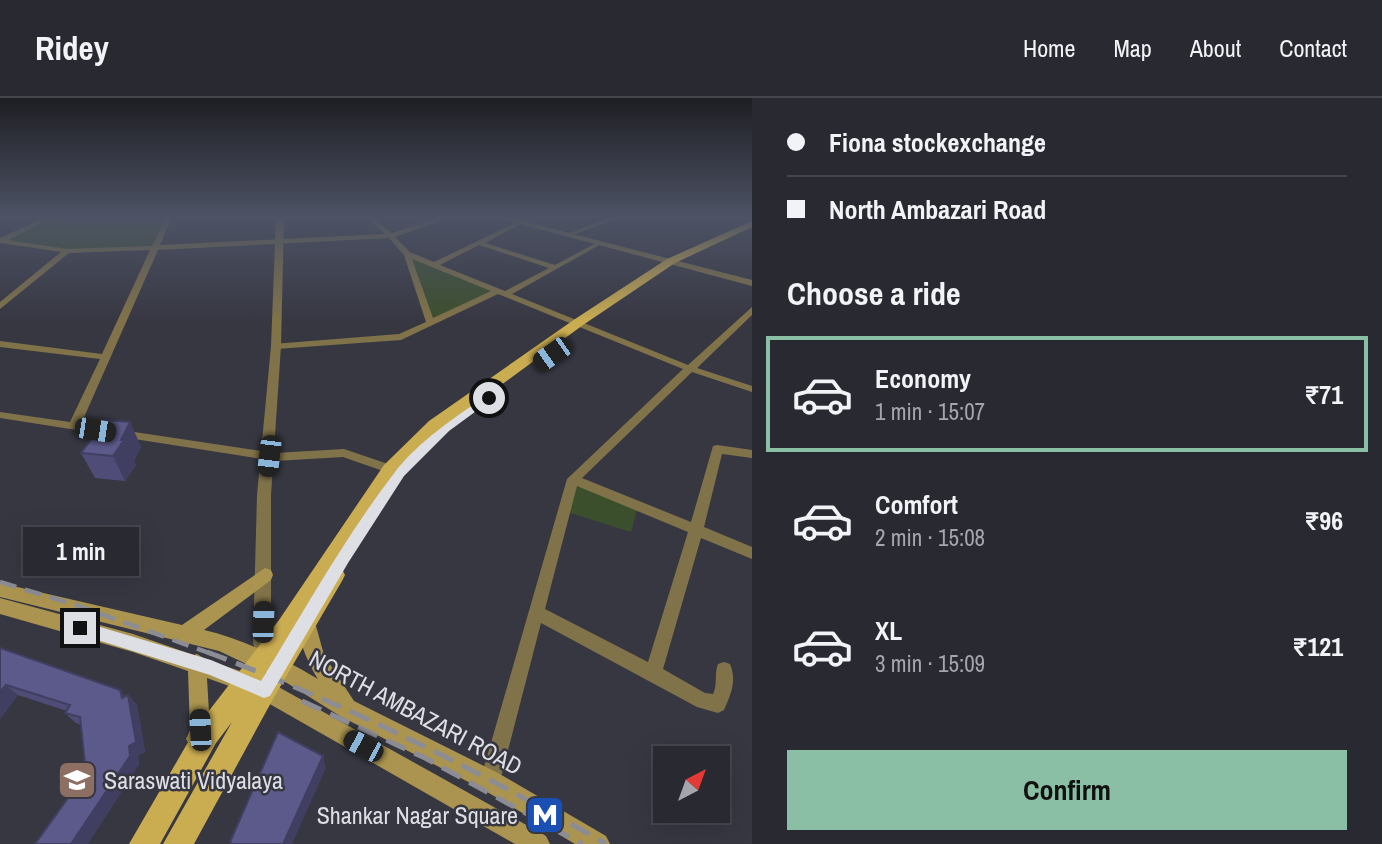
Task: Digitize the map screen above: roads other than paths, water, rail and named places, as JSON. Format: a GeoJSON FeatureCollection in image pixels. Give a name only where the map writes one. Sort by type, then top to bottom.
{"type":"FeatureCollection","features":[{"type":"Feature","properties":{"kind":"main road"},"geometry":{"type":"LineString","coordinates":[[178,844],[269,668],[390,469],[435,425],[676,262],[696,252]]}},
{"type":"Feature","properties":{"kind":"main road"},"geometry":{"type":"LineString","coordinates":[[676,262],[700,252]]}},
{"type":"Feature","properties":{"kind":"main road"},"geometry":{"type":"LineString","coordinates":[[144,844],[207,734],[269,668],[307,621],[400,473],[446,428],[585,325]]}},
{"type":"Feature","properties":{"kind":"main road"},"geometry":{"type":"LineString","coordinates":[[186,633],[265,575]]}},
{"type":"Feature","properties":{"kind":"main road","name":"NORTH AMBAZARI ROAD"},"geometry":{"type":"LineString","coordinates":[[0,590],[221,643],[490,781],[598,844]]}},
{"type":"Feature","properties":{"kind":"main road","name":"NORTH AMBAZARI ROAD"},"geometry":{"type":"LineString","coordinates":[[0,606],[197,663],[269,668],[538,844]]}},
{"type":"Feature","properties":{"kind":"main road"},"geometry":{"type":"LineString","coordinates":[[307,621],[316,658],[347,709]]}},
{"type":"Feature","properties":{"kind":"main road"},"geometry":{"type":"LineString","coordinates":[[179,782],[200,730],[197,663]]}},
{"type":"Feature","properties":{"kind":"street"},"geometry":{"type":"LineString","coordinates":[[0,306],[65,252]]}},
{"type":"Feature","properties":{"kind":"street"},"geometry":{"type":"LineString","coordinates":[[74,426],[154,252]]}},
{"type":"Feature","properties":{"kind":"street"},"geometry":{"type":"LineString","coordinates":[[269,668],[262,643],[264,495],[276,346],[279,252]]}},
{"type":"Feature","properties":{"kind":"street"},"geometry":{"type":"LineString","coordinates":[[434,265],[461,252]]}},
{"type":"Feature","properties":{"kind":"street"},"geometry":{"type":"LineString","coordinates":[[507,252],[555,267]]}},
{"type":"Feature","properties":{"kind":"street"},"geometry":{"type":"LineString","coordinates":[[276,346],[401,337],[583,252]]}},
{"type":"Feature","properties":{"kind":"street"},"geometry":{"type":"LineString","coordinates":[[635,252],[752,282]]}},
{"type":"Feature","properties":{"kind":"street"},"geometry":{"type":"LineString","coordinates":[[407,254],[688,368],[752,389]]}},
{"type":"Feature","properties":{"kind":"street"},"geometry":{"type":"LineString","coordinates":[[407,254],[430,322]]}},
{"type":"Feature","properties":{"kind":"street"},"geometry":{"type":"LineString","coordinates":[[490,781],[573,479],[752,310]]}},
{"type":"Feature","properties":{"kind":"street"},"geometry":{"type":"LineString","coordinates":[[0,344],[106,357]]}},
{"type":"Feature","properties":{"kind":"street"},"geometry":{"type":"LineString","coordinates":[[0,415],[269,456],[344,453],[390,469]]}},
{"type":"Feature","properties":{"kind":"street"},"geometry":{"type":"LineString","coordinates":[[653,673],[717,449],[752,454]]}},
{"type":"Feature","properties":{"kind":"street"},"geometry":{"type":"LineString","coordinates":[[573,479],[752,553]]}},
{"type":"Feature","properties":{"kind":"street"},"geometry":{"type":"LineString","coordinates":[[536,612],[703,702],[718,704],[725,688],[724,670]]}},
{"type":"Feature","properties":{"kind":"railway"},"geometry":{"type":"LineString","coordinates":[[0,582],[79,606],[212,654]]}},
{"type":"Feature","properties":{"kind":"railway"},"geometry":{"type":"LineString","coordinates":[[207,652],[259,672],[411,740],[606,844]]}},
{"type":"Feature","properties":{"kind":"railway"},"geometry":{"type":"LineString","coordinates":[[302,701],[425,758],[582,844]]}},
{"type":"Feature","properties":{"kind":"place","name":"Saraswati Vidyalaya"},"geometry":{"type":"Point","coordinates":[77,780]}},
{"type":"Feature","properties":{"kind":"place","name":"Shankar Nagar Square"},"geometry":{"type":"Point","coordinates":[545,815]}}]}
